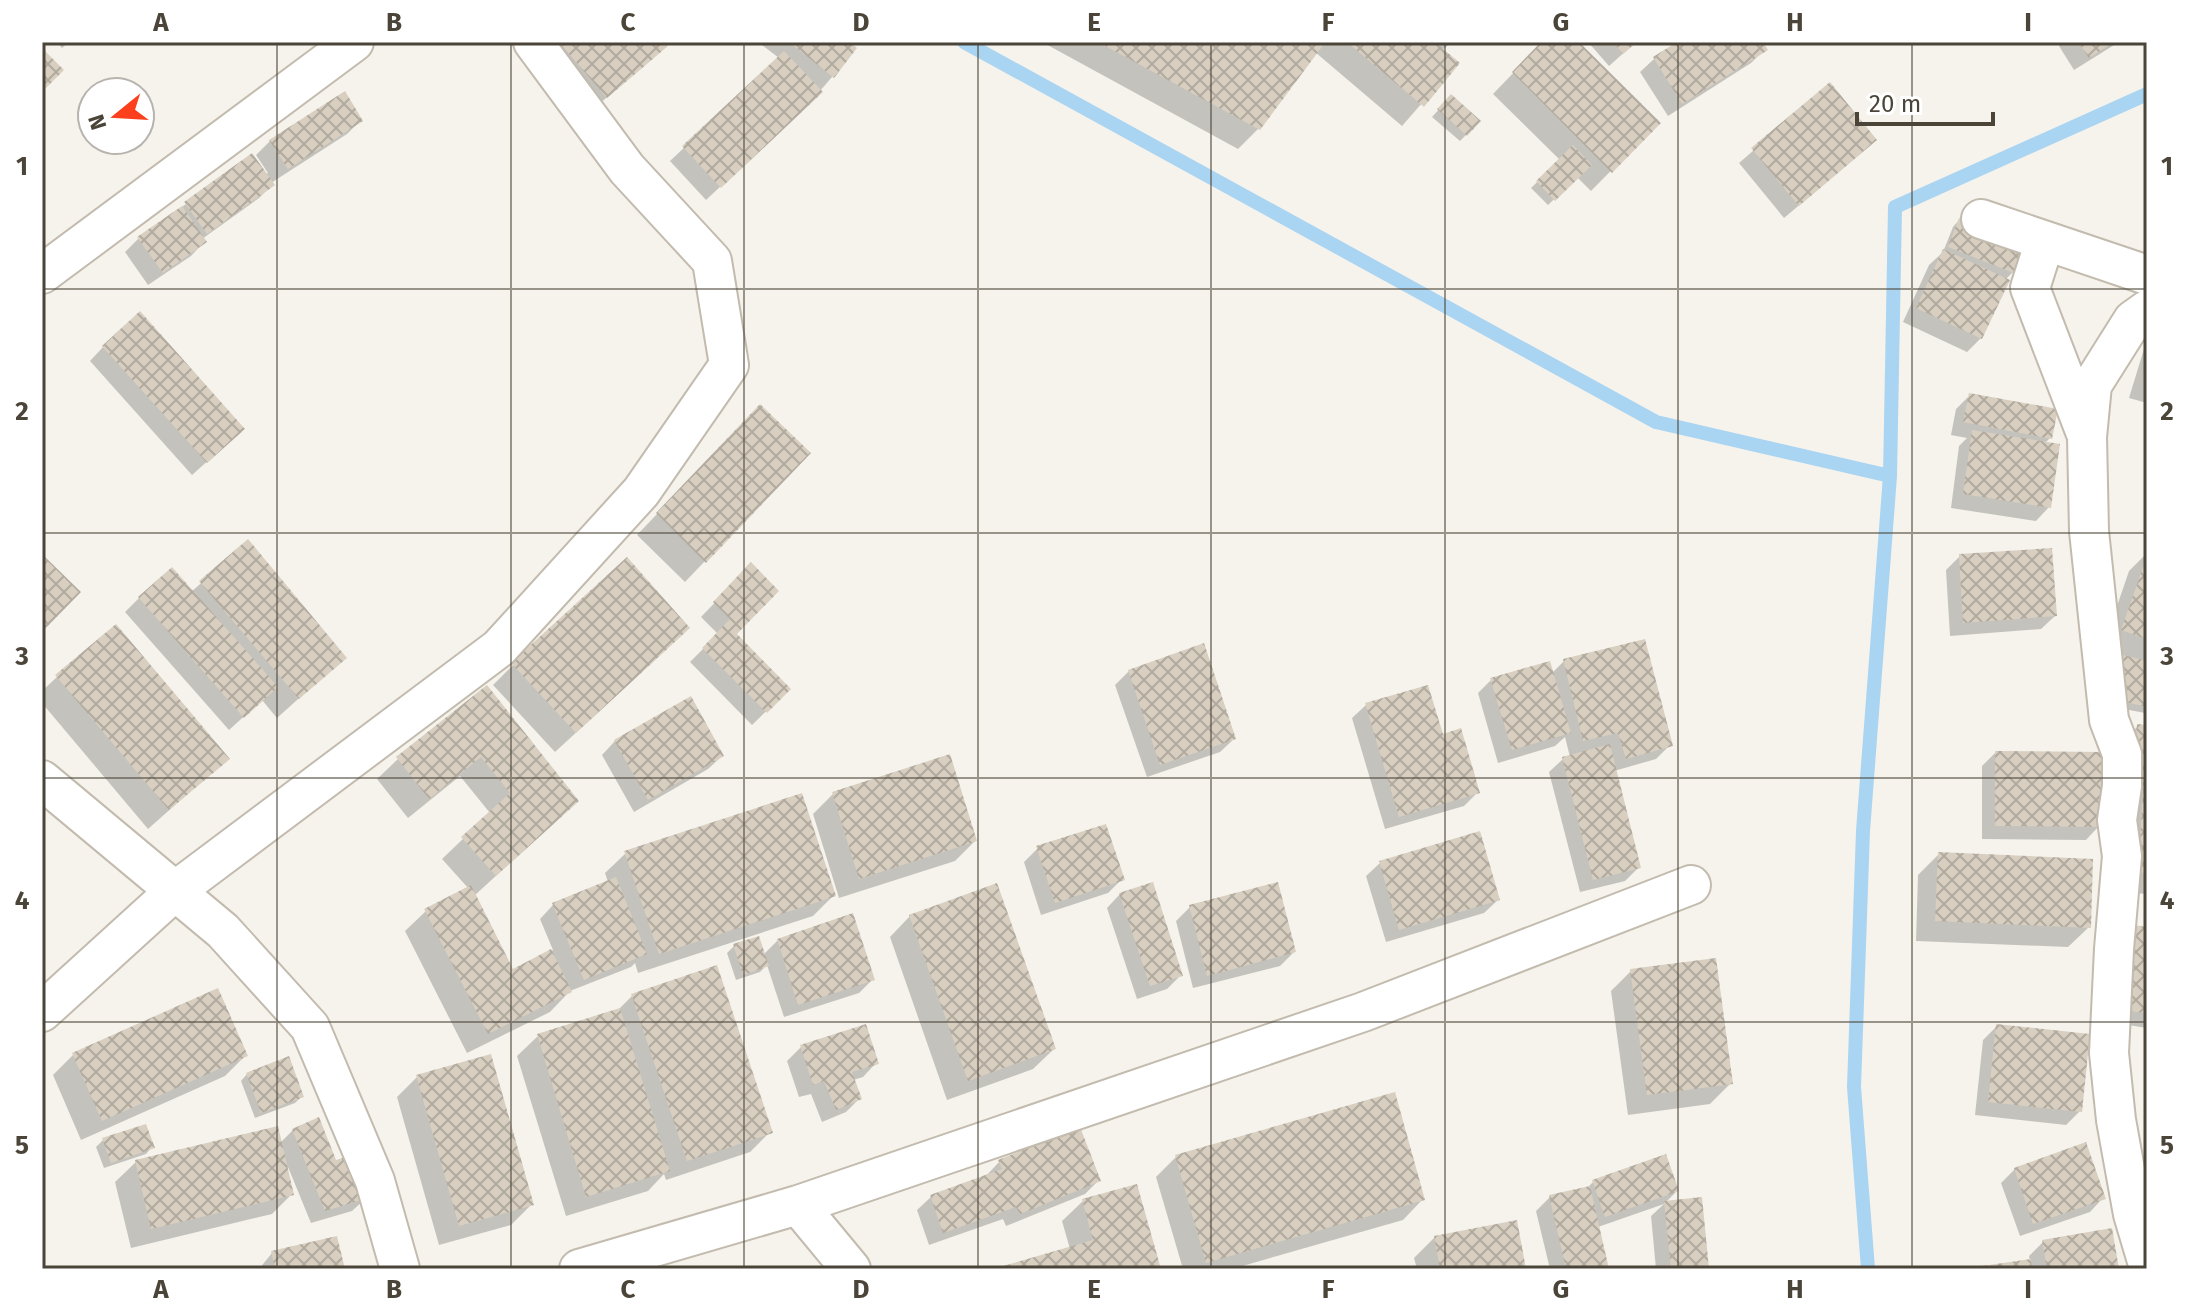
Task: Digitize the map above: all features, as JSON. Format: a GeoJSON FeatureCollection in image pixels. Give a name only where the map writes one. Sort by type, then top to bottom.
{"type":"FeatureCollection","features":[{"type":"Feature","properties":{"kind":"street"},"geometry":{"type":"LineString","coordinates":[[42,274],[354,42]]}},
{"type":"Feature","properties":{"kind":"street"},"geometry":{"type":"LineString","coordinates":[[42,1012],[175,891],[499,648],[641,492],[729,365],[712,261],[627,169],[533,42]]}},
{"type":"Feature","properties":{"kind":"street"},"geometry":{"type":"LineString","coordinates":[[1981,219],[2147,275]]}},
{"type":"Feature","properties":{"kind":"street"},"geometry":{"type":"LineString","coordinates":[[2045,241],[2030,288],[2087,437]]}},
{"type":"Feature","properties":{"kind":"street"},"geometry":{"type":"LineString","coordinates":[[2147,310],[2133,320],[2092,385],[2087,437],[2089,531],[2109,720],[2122,754],[2122,786],[2117,820],[2122,856],[2109,1053],[2118,1136],[2133,1214],[2147,1261]]}},
{"type":"Feature","properties":{"kind":"street"},"geometry":{"type":"LineString","coordinates":[[42,780],[223,931],[310,1027],[375,1181],[400,1269]]}},
{"type":"Feature","properties":{"kind":"street"},"geometry":{"type":"LineString","coordinates":[[579,1269],[798,1205],[1363,1012],[1691,885]]}},
{"type":"Feature","properties":{"kind":"street"},"geometry":{"type":"LineString","coordinates":[[798,1205],[851,1269]]}},
{"type":"Feature","properties":{"kind":"building"},"geometry":{"type":"Polygon","coordinates":[[[559,42],[664,42],[668,46],[607,98],[559,42]]]}},
{"type":"Feature","properties":{"kind":"building"},"geometry":{"type":"Polygon","coordinates":[[[789,42],[850,42],[857,48],[834,78],[789,42]]]}},
{"type":"Feature","properties":{"kind":"building"},"geometry":{"type":"Polygon","coordinates":[[[1098,42],[1322,42],[1324,44],[1260,130],[1098,42]]]}},
{"type":"Feature","properties":{"kind":"building"},"geometry":{"type":"Polygon","coordinates":[[[1347,42],[1435,42],[1460,63],[1424,107],[1347,42]]]}},
{"type":"Feature","properties":{"kind":"building"},"geometry":{"type":"Polygon","coordinates":[[[1541,42],[1579,42],[1661,123],[1612,173],[1512,72],[1541,42]]]}},
{"type":"Feature","properties":{"kind":"building"},"geometry":{"type":"Polygon","coordinates":[[[1613,42],[1637,42],[1623,54],[1613,42]]]}},
{"type":"Feature","properties":{"kind":"building"},"geometry":{"type":"Polygon","coordinates":[[[1677,42],[1763,42],[1768,50],[1682,104],[1653,57],[1677,42]]]}},
{"type":"Feature","properties":{"kind":"building"},"geometry":{"type":"Polygon","coordinates":[[[2078,42],[2114,42],[2089,58],[2078,42]]]}},
{"type":"Feature","properties":{"kind":"building"},"geometry":{"type":"Polygon","coordinates":[[[42,48],[64,70],[42,92],[42,48]]]}},
{"type":"Feature","properties":{"kind":"building"},"geometry":{"type":"Polygon","coordinates":[[[784,51],[823,92],[721,188],[682,146],[784,51]]]}},
{"type":"Feature","properties":{"kind":"building"},"geometry":{"type":"Polygon","coordinates":[[[1830,82],[1877,140],[1799,206],[1751,148],[1830,82]]]}},
{"type":"Feature","properties":{"kind":"building"},"geometry":{"type":"Polygon","coordinates":[[[345,91],[363,121],[288,169],[269,140],[345,91]]]}},
{"type":"Feature","properties":{"kind":"building"},"geometry":{"type":"Polygon","coordinates":[[[1451,94],[1481,121],[1467,136],[1437,109],[1451,94]]]}},
{"type":"Feature","properties":{"kind":"building"},"geometry":{"type":"Polygon","coordinates":[[[1573,145],[1592,165],[1555,201],[1536,181],[1573,145]]]}},
{"type":"Feature","properties":{"kind":"building"},"geometry":{"type":"Polygon","coordinates":[[[252,153],[275,185],[207,234],[184,202],[252,153]]]}},
{"type":"Feature","properties":{"kind":"building"},"geometry":{"type":"Polygon","coordinates":[[[182,206],[207,242],[163,273],[137,237],[182,206]]]}},
{"type":"Feature","properties":{"kind":"building"},"geometry":{"type":"Polygon","coordinates":[[[1959,218],[2025,244],[2014,273],[1948,247],[1959,218]]]}},
{"type":"Feature","properties":{"kind":"building"},"geometry":{"type":"Polygon","coordinates":[[[1943,249],[2010,280],[1982,339],[1916,308],[1943,249]]]}},
{"type":"Feature","properties":{"kind":"building"},"geometry":{"type":"Polygon","coordinates":[[[140,311],[245,429],[207,463],[102,346],[140,311]]]}},
{"type":"Feature","properties":{"kind":"building"},"geometry":{"type":"Polygon","coordinates":[[[1969,393],[2058,409],[2052,439],[1963,422],[1969,393]]]}},
{"type":"Feature","properties":{"kind":"building"},"geometry":{"type":"Polygon","coordinates":[[[760,404],[811,453],[706,563],[656,513],[760,404]]]}},
{"type":"Feature","properties":{"kind":"building"},"geometry":{"type":"Polygon","coordinates":[[[1972,430],[2060,444],[2051,508],[1963,494],[1972,430]]]}},
{"type":"Feature","properties":{"kind":"building"},"geometry":{"type":"Polygon","coordinates":[[[248,539],[347,658],[299,699],[199,581],[248,539]]]}},
{"type":"Feature","properties":{"kind":"building"},"geometry":{"type":"Polygon","coordinates":[[[2052,548],[2057,616],[1963,623],[1959,554],[2052,548]]]}},
{"type":"Feature","properties":{"kind":"building"},"geometry":{"type":"Polygon","coordinates":[[[42,554],[81,592],[42,632],[42,554]]]}},
{"type":"Feature","properties":{"kind":"building"},"geometry":{"type":"Polygon","coordinates":[[[2147,556],[2147,639],[2121,630],[2147,556]]]}},
{"type":"Feature","properties":{"kind":"building"},"geometry":{"type":"Polygon","coordinates":[[[627,557],[690,628],[576,733],[511,663],[627,557]]]}},
{"type":"Feature","properties":{"kind":"building"},"geometry":{"type":"Polygon","coordinates":[[[751,562],[779,591],[737,634],[791,689],[767,713],[702,648],[730,619],[713,602],[751,562]]]}},
{"type":"Feature","properties":{"kind":"building"},"geometry":{"type":"Polygon","coordinates":[[[172,567],[278,687],[244,718],[138,597],[172,567]]]}},
{"type":"Feature","properties":{"kind":"building"},"geometry":{"type":"Polygon","coordinates":[[[116,624],[230,759],[169,810],[55,675],[116,624]]]}},
{"type":"Feature","properties":{"kind":"building"},"geometry":{"type":"Polygon","coordinates":[[[1645,639],[1673,746],[1626,759],[1618,733],[1583,741],[1563,659],[1645,639]]]}},
{"type":"Feature","properties":{"kind":"building"},"geometry":{"type":"Polygon","coordinates":[[[1204,643],[1236,739],[1160,765],[1128,670],[1204,643]]]}},
{"type":"Feature","properties":{"kind":"building"},"geometry":{"type":"Polygon","coordinates":[[[2123,655],[2147,661],[2147,707],[2113,699],[2123,655]]]}},
{"type":"Feature","properties":{"kind":"building"},"geometry":{"type":"Polygon","coordinates":[[[1550,661],[1571,733],[1512,750],[1490,678],[1550,661]]]}},
{"type":"Feature","properties":{"kind":"building"},"geometry":{"type":"Polygon","coordinates":[[[487,685],[579,801],[496,876],[461,837],[510,793],[481,757],[429,799],[396,757],[487,685]]]}},
{"type":"Feature","properties":{"kind":"building"},"geometry":{"type":"Polygon","coordinates":[[[1428,685],[1443,734],[1461,728],[1480,793],[1399,817],[1365,703],[1428,685]]]}},
{"type":"Feature","properties":{"kind":"building"},"geometry":{"type":"Polygon","coordinates":[[[691,696],[724,756],[648,800],[614,740],[691,696]]]}},
{"type":"Feature","properties":{"kind":"building"},"geometry":{"type":"Polygon","coordinates":[[[2137,724],[2147,725],[2147,788],[2133,787],[2137,724]]]}},
{"type":"Feature","properties":{"kind":"building"},"geometry":{"type":"Polygon","coordinates":[[[1610,744],[1641,868],[1593,880],[1562,757],[1610,744]]]}},
{"type":"Feature","properties":{"kind":"building"},"geometry":{"type":"Polygon","coordinates":[[[1995,751],[2102,752],[2101,827],[1995,826],[1995,751]]]}},
{"type":"Feature","properties":{"kind":"building"},"geometry":{"type":"Polygon","coordinates":[[[950,754],[977,841],[859,879],[832,792],[950,754]]]}},
{"type":"Feature","properties":{"kind":"building"},"geometry":{"type":"Polygon","coordinates":[[[802,793],[836,896],[659,954],[624,851],[802,793]]]}},
{"type":"Feature","properties":{"kind":"building"},"geometry":{"type":"Polygon","coordinates":[[[2143,794],[2147,795],[2147,873],[2138,872],[2143,794]]]}},
{"type":"Feature","properties":{"kind":"building"},"geometry":{"type":"Polygon","coordinates":[[[1106,824],[1125,880],[1055,903],[1036,846],[1106,824]]]}},
{"type":"Feature","properties":{"kind":"building"},"geometry":{"type":"Polygon","coordinates":[[[1480,831],[1500,900],[1399,930],[1379,861],[1480,831]]]}},
{"type":"Feature","properties":{"kind":"building"},"geometry":{"type":"Polygon","coordinates":[[[1938,852],[2093,859],[2091,928],[1935,921],[1938,852]]]}},
{"type":"Feature","properties":{"kind":"building"},"geometry":{"type":"Polygon","coordinates":[[[616,877],[647,954],[584,980],[552,903],[616,877]]]}},
{"type":"Feature","properties":{"kind":"building"},"geometry":{"type":"Polygon","coordinates":[[[1153,882],[1183,976],[1150,986],[1119,893],[1153,882]]]}},
{"type":"Feature","properties":{"kind":"building"},"geometry":{"type":"Polygon","coordinates":[[[1278,882],[1296,952],[1207,976],[1189,905],[1278,882]]]}},
{"type":"Feature","properties":{"kind":"building"},"geometry":{"type":"Polygon","coordinates":[[[997,883],[1056,1049],[968,1081],[909,915],[997,883]]]}},
{"type":"Feature","properties":{"kind":"building"},"geometry":{"type":"Polygon","coordinates":[[[471,885],[513,969],[551,949],[572,992],[488,1034],[424,909],[471,885]]]}},
{"type":"Feature","properties":{"kind":"building"},"geometry":{"type":"Polygon","coordinates":[[[853,913],[875,980],[798,1005],[777,939],[853,913]]]}},
{"type":"Feature","properties":{"kind":"building"},"geometry":{"type":"Polygon","coordinates":[[[2134,925],[2147,927],[2147,1005],[2143,1013],[2119,1009],[2134,925]]]}},
{"type":"Feature","properties":{"kind":"building"},"geometry":{"type":"Polygon","coordinates":[[[759,936],[769,966],[743,975],[733,944],[759,936]]]}},
{"type":"Feature","properties":{"kind":"building"},"geometry":{"type":"Polygon","coordinates":[[[1716,958],[1733,1084],[1647,1095],[1630,969],[1716,958]]]}},
{"type":"Feature","properties":{"kind":"building"},"geometry":{"type":"Polygon","coordinates":[[[717,965],[773,1133],[687,1161],[631,994],[717,965]]]}},
{"type":"Feature","properties":{"kind":"building"},"geometry":{"type":"Polygon","coordinates":[[[218,988],[248,1056],[102,1121],[72,1053],[218,988]]]}},
{"type":"Feature","properties":{"kind":"building"},"geometry":{"type":"Polygon","coordinates":[[[620,1008],[670,1171],[586,1197],[537,1034],[620,1008]]]}},
{"type":"Feature","properties":{"kind":"building"},"geometry":{"type":"Polygon","coordinates":[[[866,1024],[879,1064],[852,1072],[862,1099],[836,1110],[824,1081],[813,1085],[800,1045],[866,1024]]]}},
{"type":"Feature","properties":{"kind":"building"},"geometry":{"type":"Polygon","coordinates":[[[1996,1024],[2090,1034],[2082,1112],[1988,1102],[1996,1024]]]}},
{"type":"Feature","properties":{"kind":"building"},"geometry":{"type":"Polygon","coordinates":[[[491,1054],[534,1205],[459,1226],[416,1075],[491,1054]]]}},
{"type":"Feature","properties":{"kind":"building"},"geometry":{"type":"Polygon","coordinates":[[[289,1056],[304,1097],[261,1113],[246,1073],[289,1056]]]}},
{"type":"Feature","properties":{"kind":"building"},"geometry":{"type":"Polygon","coordinates":[[[1395,1092],[1425,1200],[1206,1263],[1175,1155],[1395,1092]]]}},
{"type":"Feature","properties":{"kind":"building"},"geometry":{"type":"Polygon","coordinates":[[[319,1117],[336,1160],[356,1154],[368,1198],[325,1211],[292,1129],[319,1117]]]}},
{"type":"Feature","properties":{"kind":"building"},"geometry":{"type":"Polygon","coordinates":[[[146,1124],[155,1148],[111,1163],[102,1138],[146,1124]]]}},
{"type":"Feature","properties":{"kind":"building"},"geometry":{"type":"Polygon","coordinates":[[[278,1126],[294,1195],[151,1229],[135,1160],[278,1126]]]}},
{"type":"Feature","properties":{"kind":"building"},"geometry":{"type":"Polygon","coordinates":[[[1080,1127],[1101,1181],[1020,1214],[1016,1207],[943,1233],[930,1195],[1002,1169],[998,1160],[1080,1127]]]}},
{"type":"Feature","properties":{"kind":"building"},"geometry":{"type":"Polygon","coordinates":[[[2086,1142],[2106,1199],[2033,1224],[2014,1168],[2086,1142]]]}},
{"type":"Feature","properties":{"kind":"building"},"geometry":{"type":"Polygon","coordinates":[[[1666,1154],[1679,1191],[1605,1217],[1592,1180],[1666,1154]]]}},
{"type":"Feature","properties":{"kind":"building"},"geometry":{"type":"Polygon","coordinates":[[[1137,1184],[1161,1269],[993,1269],[1093,1240],[1082,1199],[1137,1184]]]}},
{"type":"Feature","properties":{"kind":"building"},"geometry":{"type":"Polygon","coordinates":[[[1590,1186],[1609,1269],[1566,1269],[1549,1195],[1590,1186]]]}},
{"type":"Feature","properties":{"kind":"building"},"geometry":{"type":"Polygon","coordinates":[[[1702,1197],[1709,1269],[1671,1269],[1664,1201],[1702,1197]]]}},
{"type":"Feature","properties":{"kind":"building"},"geometry":{"type":"Polygon","coordinates":[[[1517,1220],[1526,1269],[1440,1269],[1434,1236],[1517,1220]]]}},
{"type":"Feature","properties":{"kind":"building"},"geometry":{"type":"Polygon","coordinates":[[[2112,1228],[2119,1269],[2047,1269],[2042,1240],[2112,1228]]]}},
{"type":"Feature","properties":{"kind":"building"},"geometry":{"type":"Polygon","coordinates":[[[337,1236],[345,1269],[275,1269],[271,1251],[337,1236]]]}},
{"type":"Feature","properties":{"kind":"building"},"geometry":{"type":"Polygon","coordinates":[[[2031,1259],[2032,1269],[1975,1269],[1975,1267],[2031,1259]]]}},
{"type":"Feature","properties":{"kind":"waterway"},"geometry":{"type":"LineString","coordinates":[[964,42],[1656,422],[1890,476]]}},
{"type":"Feature","properties":{"kind":"waterway"},"geometry":{"type":"LineString","coordinates":[[1868,1269],[1854,1087],[1863,831],[1890,476],[1895,207],[2147,94]]}}]}
